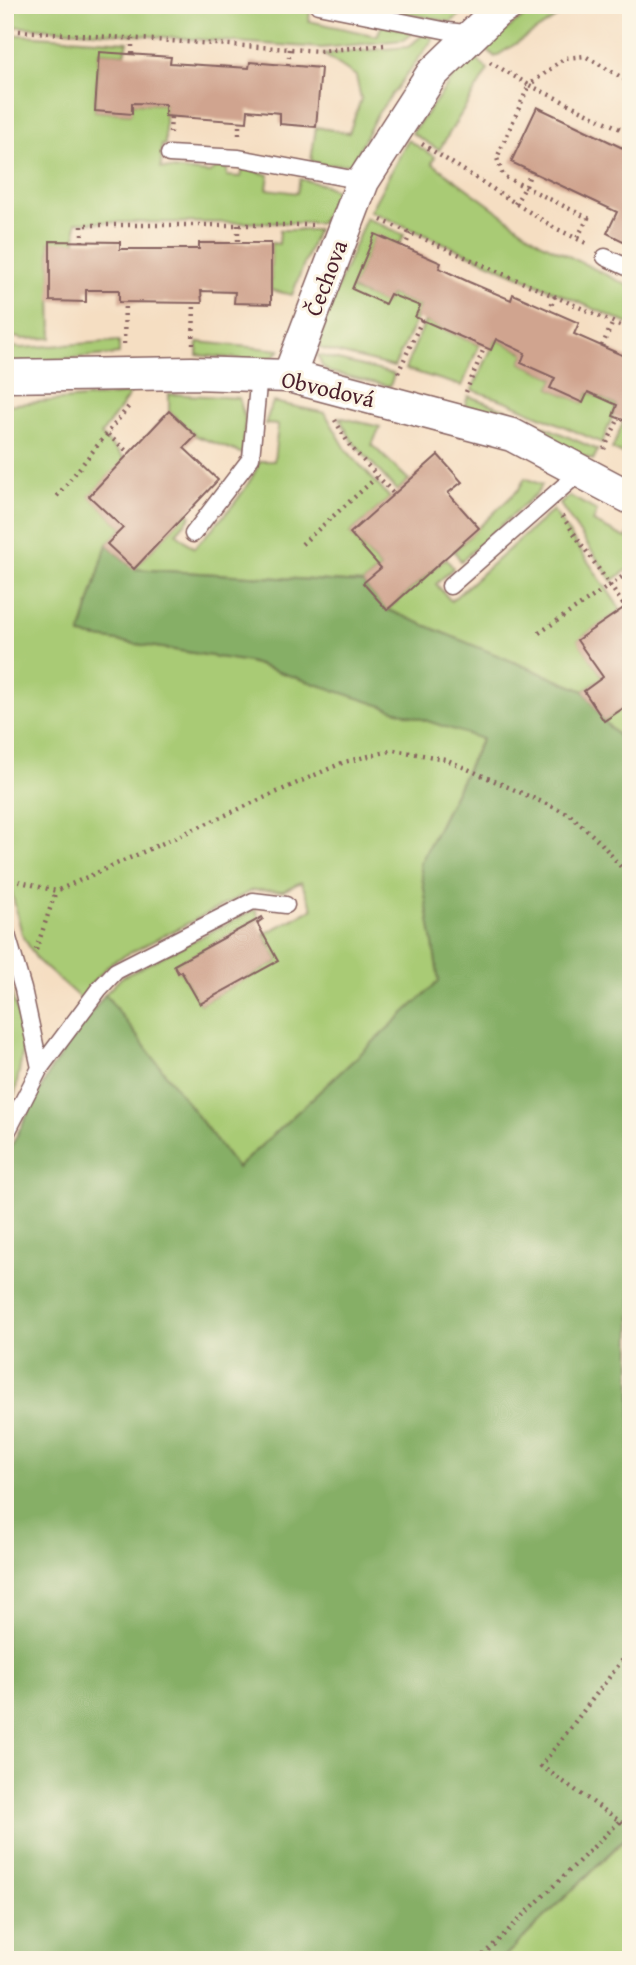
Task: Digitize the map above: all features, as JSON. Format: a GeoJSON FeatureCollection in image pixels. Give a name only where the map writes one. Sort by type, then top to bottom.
{"type":"FeatureCollection","features":[{"type":"Feature","properties":{"kind":"street","name":"Čechova"},"geometry":{"type":"LineString","coordinates":[[274,376],[363,181],[432,74],[479,46],[496,12],[508,5]]}},
{"type":"Feature","properties":{"kind":"street","name":"Obvodová"},"geometry":{"type":"LineString","coordinates":[[5,376],[137,373],[274,376],[336,388],[512,435],[631,498]]}},
{"type":"Feature","properties":{"kind":"lane"},"geometry":{"type":"LineString","coordinates":[[318,5],[425,26],[479,46]]}},
{"type":"Feature","properties":{"kind":"lane"},"geometry":{"type":"LineString","coordinates":[[169,154],[239,159],[363,181]]}},
{"type":"Feature","properties":{"kind":"lane"},"geometry":{"type":"LineString","coordinates":[[605,257],[631,269]]}},
{"type":"Feature","properties":{"kind":"lane"},"geometry":{"type":"LineString","coordinates":[[193,534],[251,458],[274,376]]}},
{"type":"Feature","properties":{"kind":"lane"},"geometry":{"type":"LineString","coordinates":[[450,586],[580,472]]}},
{"type":"Feature","properties":{"kind":"lane"},"geometry":{"type":"LineString","coordinates":[[5,1136],[40,1068],[99,989],[116,971],[253,901],[286,905]]}},
{"type":"Feature","properties":{"kind":"lane"},"geometry":{"type":"LineString","coordinates":[[5,928],[23,989],[40,1068]]}},
{"type":"Feature","properties":{"kind":"path"},"geometry":{"type":"LineString","coordinates":[[5,30],[320,51],[406,43],[425,26]]}},
{"type":"Feature","properties":{"kind":"path"},"geometry":{"type":"LineString","coordinates":[[132,38],[132,54]]}},
{"type":"Feature","properties":{"kind":"path"},"geometry":{"type":"LineString","coordinates":[[479,46],[491,64],[631,135]]}},
{"type":"Feature","properties":{"kind":"path"},"geometry":{"type":"LineString","coordinates":[[289,65],[290,49]]}},
{"type":"Feature","properties":{"kind":"path"},"geometry":{"type":"LineString","coordinates":[[577,238],[588,218],[503,176],[497,158],[529,85],[565,58],[585,56],[631,83]]}},
{"type":"Feature","properties":{"kind":"path"},"geometry":{"type":"LineString","coordinates":[[419,142],[515,204],[599,249],[605,257]]}},
{"type":"Feature","properties":{"kind":"path"},"geometry":{"type":"LineString","coordinates":[[515,204],[531,172]]}},
{"type":"Feature","properties":{"kind":"path"},"geometry":{"type":"LineString","coordinates":[[379,219],[631,330]]}},
{"type":"Feature","properties":{"kind":"path"},"geometry":{"type":"LineString","coordinates":[[82,242],[82,225],[319,225]]}},
{"type":"Feature","properties":{"kind":"path"},"geometry":{"type":"LineString","coordinates":[[238,225],[238,243]]}},
{"type":"Feature","properties":{"kind":"path"},"geometry":{"type":"LineString","coordinates":[[404,248],[411,233]]}},
{"type":"Feature","properties":{"kind":"path"},"geometry":{"type":"LineString","coordinates":[[549,311],[555,296]]}},
{"type":"Feature","properties":{"kind":"path"},"geometry":{"type":"LineString","coordinates":[[124,302],[125,332]]}},
{"type":"Feature","properties":{"kind":"path"},"geometry":{"type":"LineString","coordinates":[[193,334],[194,303]]}},
{"type":"Feature","properties":{"kind":"path"},"geometry":{"type":"LineString","coordinates":[[398,371],[422,320]]}},
{"type":"Feature","properties":{"kind":"path"},"geometry":{"type":"LineString","coordinates":[[602,346],[613,322]]}},
{"type":"Feature","properties":{"kind":"path"},"geometry":{"type":"LineString","coordinates":[[468,386],[484,348]]}},
{"type":"Feature","properties":{"kind":"path"},"geometry":{"type":"LineString","coordinates":[[57,496],[138,394],[137,373]]}},
{"type":"Feature","properties":{"kind":"path"},"geometry":{"type":"LineString","coordinates":[[336,388],[332,415],[350,446],[394,494]]}},
{"type":"Feature","properties":{"kind":"path"},"geometry":{"type":"LineString","coordinates":[[606,445],[619,418]]}},
{"type":"Feature","properties":{"kind":"path"},"geometry":{"type":"LineString","coordinates":[[108,435],[129,453]]}},
{"type":"Feature","properties":{"kind":"path"},"geometry":{"type":"LineString","coordinates":[[302,544],[377,477]]}},
{"type":"Feature","properties":{"kind":"path"},"geometry":{"type":"LineString","coordinates":[[550,499],[625,607]]}},
{"type":"Feature","properties":{"kind":"path"},"geometry":{"type":"LineString","coordinates":[[539,633],[631,571]]}},
{"type":"Feature","properties":{"kind":"path"},"geometry":{"type":"LineString","coordinates":[[5,878],[56,891],[344,762],[394,750],[445,759],[569,814],[601,843],[631,879]]}},
{"type":"Feature","properties":{"kind":"path"},"geometry":{"type":"LineString","coordinates":[[23,989],[56,891]]}},
{"type":"Feature","properties":{"kind":"path"},"geometry":{"type":"LineString","coordinates":[[631,1649],[541,1766],[631,1829]]}},
{"type":"Feature","properties":{"kind":"path"},"geometry":{"type":"LineString","coordinates":[[478,1960],[621,1821]]}},
{"type":"Feature","properties":{"kind":"green space"},"geometry":{"type":"Polygon","coordinates":[[[17,5],[277,5],[310,11],[309,21],[377,36],[382,25],[414,32],[404,40],[322,48],[8,26],[17,5]]]}},
{"type":"Feature","properties":{"kind":"green space"},"geometry":{"type":"Polygon","coordinates":[[[363,5],[472,5],[451,22],[363,5]]]}},
{"type":"Feature","properties":{"kind":"green space"},"geometry":{"type":"Polygon","coordinates":[[[539,5],[576,5],[495,57],[484,47],[539,5]]]}},
{"type":"Feature","properties":{"kind":"green space"},"geometry":{"type":"Polygon","coordinates":[[[5,34],[128,42],[125,54],[99,52],[95,111],[131,114],[132,103],[165,104],[165,145],[162,145],[161,168],[209,173],[219,167],[227,168],[227,176],[241,177],[243,168],[269,175],[267,189],[297,193],[300,179],[325,185],[336,191],[321,223],[76,222],[76,242],[50,242],[52,338],[23,339],[5,335],[5,34]]]}},
{"type":"Feature","properties":{"kind":"green space"},"geometry":{"type":"Polygon","coordinates":[[[424,34],[433,39],[376,116],[352,164],[325,165],[311,161],[316,127],[349,133],[361,99],[356,76],[323,54],[408,47],[424,34]]]}},
{"type":"Feature","properties":{"kind":"green space"},"geometry":{"type":"Polygon","coordinates":[[[474,56],[488,70],[439,150],[412,133],[461,67],[474,56]]]}},
{"type":"Feature","properties":{"kind":"green space"},"geometry":{"type":"Polygon","coordinates":[[[408,140],[435,157],[432,163],[540,242],[631,287],[631,325],[370,211],[408,140]]]}},
{"type":"Feature","properties":{"kind":"green space"},"geometry":{"type":"Polygon","coordinates":[[[366,218],[404,235],[399,245],[375,235],[352,290],[385,303],[390,294],[420,306],[394,367],[319,348],[325,318],[366,218]]]}},
{"type":"Feature","properties":{"kind":"green space"},"geometry":{"type":"Polygon","coordinates":[[[280,230],[317,230],[292,295],[271,290],[271,243],[279,244],[280,230]]]}},
{"type":"Feature","properties":{"kind":"green space"},"geometry":{"type":"Polygon","coordinates":[[[425,321],[479,345],[462,386],[405,369],[425,321]]]}},
{"type":"Feature","properties":{"kind":"green space"},"geometry":{"type":"Polygon","coordinates":[[[496,339],[525,353],[521,363],[555,378],[550,388],[583,403],[588,392],[617,405],[602,443],[508,402],[472,390],[496,339]]]}},
{"type":"Feature","properties":{"kind":"green space"},"geometry":{"type":"Polygon","coordinates":[[[119,341],[119,354],[5,364],[5,346],[22,348],[119,341]]]}},
{"type":"Feature","properties":{"kind":"green space"},"geometry":{"type":"Polygon","coordinates":[[[198,342],[280,350],[263,361],[197,355],[198,342]]]}},
{"type":"Feature","properties":{"kind":"green space"},"geometry":{"type":"Polygon","coordinates":[[[318,355],[394,374],[390,386],[329,372],[322,366],[318,355]]]}},
{"type":"Feature","properties":{"kind":"green space"},"geometry":{"type":"Polygon","coordinates":[[[130,394],[101,435],[125,459],[90,496],[123,528],[107,544],[80,635],[249,662],[482,738],[420,864],[440,981],[237,1168],[105,994],[122,977],[256,909],[259,919],[175,965],[200,1004],[278,961],[264,934],[313,909],[301,882],[283,891],[253,890],[112,962],[81,999],[37,960],[22,934],[5,865],[5,405],[130,394]]]}},
{"type":"Feature","properties":{"kind":"green space"},"geometry":{"type":"Polygon","coordinates":[[[169,394],[239,398],[245,419],[243,454],[196,436],[169,411],[169,394]]]}},
{"type":"Feature","properties":{"kind":"green space"},"geometry":{"type":"Polygon","coordinates":[[[468,396],[505,409],[598,450],[593,460],[464,409],[468,396]]]}},
{"type":"Feature","properties":{"kind":"green space"},"geometry":{"type":"Polygon","coordinates":[[[273,402],[325,413],[347,451],[390,498],[350,533],[381,568],[363,583],[134,569],[187,512],[191,516],[176,533],[194,548],[240,496],[260,461],[274,461],[278,425],[265,424],[273,402]]]}},
{"type":"Feature","properties":{"kind":"green space"},"geometry":{"type":"Polygon","coordinates":[[[339,417],[380,427],[372,445],[409,480],[397,491],[352,441],[339,417]]]}},
{"type":"Feature","properties":{"kind":"green space"},"geometry":{"type":"Polygon","coordinates":[[[624,420],[631,423],[631,458],[612,449],[624,420]]]}},
{"type":"Feature","properties":{"kind":"green space"},"geometry":{"type":"Polygon","coordinates":[[[525,478],[542,485],[537,493],[461,561],[454,551],[519,489],[525,478]]]}},
{"type":"Feature","properties":{"kind":"green space"},"geometry":{"type":"Polygon","coordinates":[[[570,496],[597,511],[593,522],[626,538],[631,531],[631,567],[612,581],[560,504],[570,496]]]}},
{"type":"Feature","properties":{"kind":"green space"},"geometry":{"type":"Polygon","coordinates":[[[553,510],[621,610],[578,640],[603,677],[584,691],[387,610],[446,558],[453,568],[436,584],[451,601],[553,510]]]}},
{"type":"Feature","properties":{"kind":"green space"},"geometry":{"type":"Polygon","coordinates":[[[107,544],[134,569],[363,583],[388,610],[584,691],[604,721],[631,750],[631,1845],[623,1840],[501,1960],[5,1960],[5,1158],[51,1069],[105,994],[237,1168],[439,981],[420,864],[482,739],[249,662],[80,635],[107,544]]]}},
{"type":"Feature","properties":{"kind":"green space"},"geometry":{"type":"Polygon","coordinates":[[[631,703],[631,750],[604,721],[631,703]]]}},
{"type":"Feature","properties":{"kind":"green space"},"geometry":{"type":"Polygon","coordinates":[[[5,972],[25,1039],[15,1094],[5,1112],[5,972]]]}},
{"type":"Feature","properties":{"kind":"green space"},"geometry":{"type":"Polygon","coordinates":[[[624,1840],[631,1845],[631,1960],[501,1960],[624,1840]]]}},
{"type":"Feature","properties":{"kind":"building"},"geometry":{"type":"Polygon","coordinates":[[[99,52],[171,57],[170,63],[249,68],[250,62],[321,68],[316,127],[280,124],[280,113],[248,110],[247,122],[165,116],[165,104],[132,103],[132,114],[95,111],[99,52]]]}},
{"type":"Feature","properties":{"kind":"building"},"geometry":{"type":"Polygon","coordinates":[[[537,107],[631,152],[631,245],[607,233],[617,212],[511,162],[537,107]]]}},
{"type":"Feature","properties":{"kind":"building"},"geometry":{"type":"Polygon","coordinates":[[[375,234],[441,263],[439,268],[469,282],[511,300],[513,294],[579,323],[574,334],[631,359],[631,423],[613,416],[617,405],[588,392],[583,403],[550,388],[555,378],[521,363],[525,353],[496,339],[491,350],[415,317],[420,306],[390,294],[385,304],[352,289],[375,234]]]}},
{"type":"Feature","properties":{"kind":"building"},"geometry":{"type":"Polygon","coordinates":[[[50,241],[120,242],[120,249],[199,249],[199,243],[271,243],[271,304],[234,303],[235,292],[201,291],[202,303],[119,302],[119,290],[86,290],[86,302],[50,301],[50,241]]]}},
{"type":"Feature","properties":{"kind":"building"},"geometry":{"type":"Polygon","coordinates":[[[169,411],[196,436],[184,448],[218,480],[134,569],[107,544],[123,528],[89,496],[169,411]]]}},
{"type":"Feature","properties":{"kind":"building"},"geometry":{"type":"Polygon","coordinates":[[[438,455],[462,482],[448,493],[479,528],[387,610],[363,583],[381,568],[350,533],[438,455]]]}},
{"type":"Feature","properties":{"kind":"building"},"geometry":{"type":"Polygon","coordinates":[[[631,603],[631,703],[604,721],[584,691],[603,677],[577,640],[631,603]]]}},
{"type":"Feature","properties":{"kind":"building"},"geometry":{"type":"Polygon","coordinates":[[[262,917],[257,923],[278,961],[200,1004],[181,971],[178,973],[174,965],[262,917]]]}}]}
